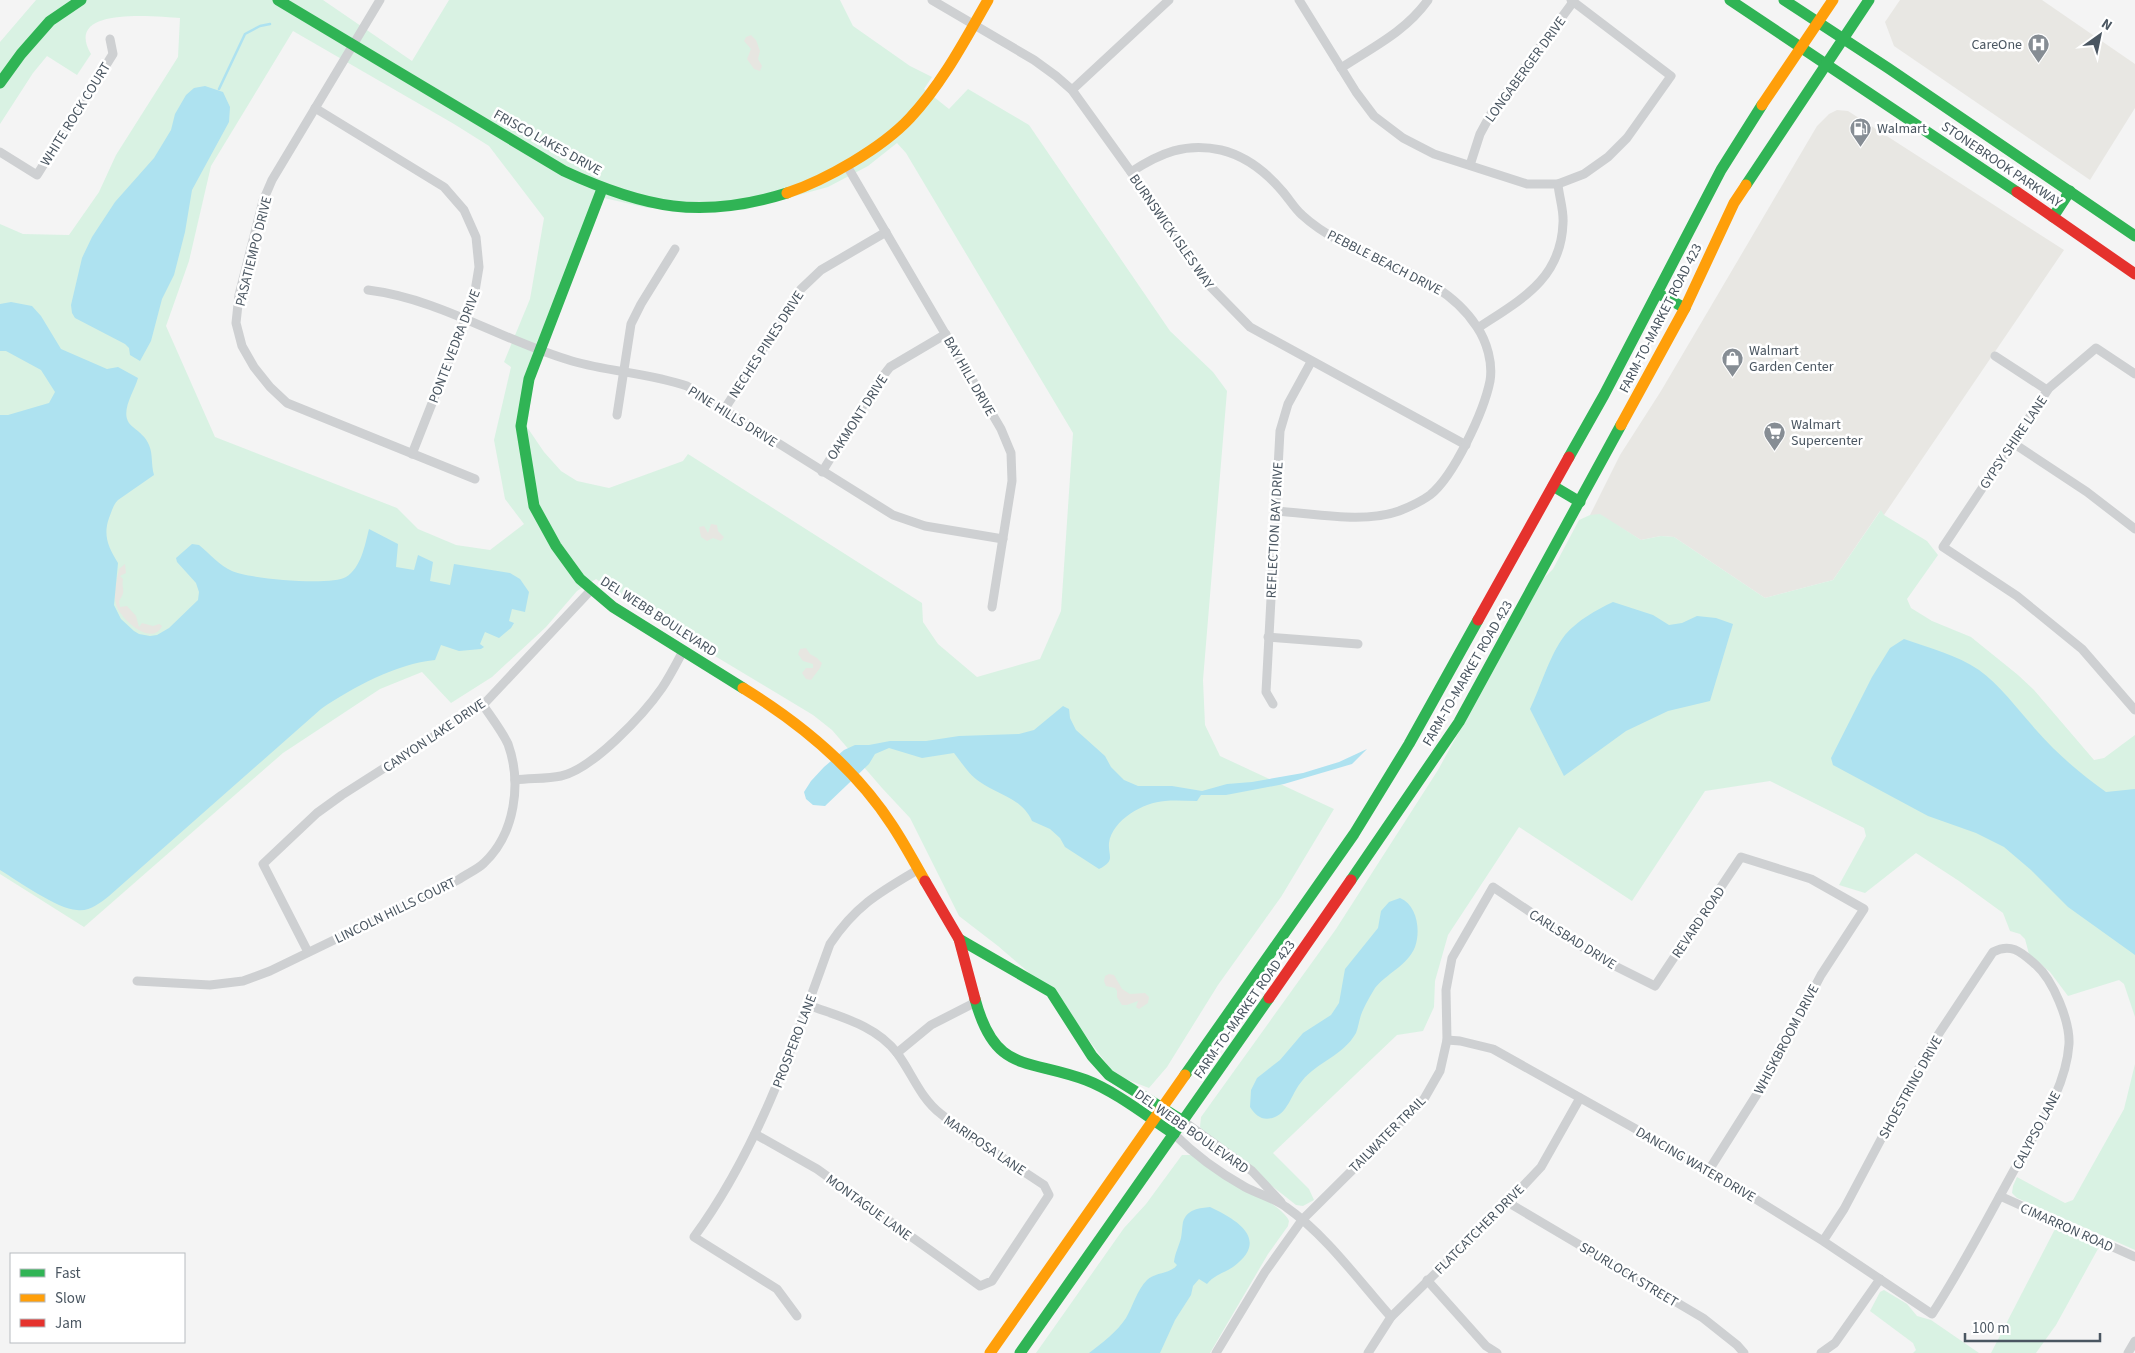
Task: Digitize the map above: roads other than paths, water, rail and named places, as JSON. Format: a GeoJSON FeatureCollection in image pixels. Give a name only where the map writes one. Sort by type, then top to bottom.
{"type":"FeatureCollection","features":[{"type":"Feature","properties":{"kind":"main road"},"geometry":{"type":"LineString","coordinates":[[0,83],[21,54],[50,21],[81,0]]}},
{"type":"Feature","properties":{"kind":"main road","name":"FRISCO LAKES DRIVE"},"geometry":{"type":"LineString","coordinates":[[278,0],[564,171],[602,189],[652,203],[696,209],[742,204],[768,198],[819,182],[862,158],[912,115],[952,62],[988,0]]}},
{"type":"Feature","properties":{"kind":"main road","name":"STONEBROOK PARKWAY"},"geometry":{"type":"LineString","coordinates":[[1730,0],[2135,274]]}},
{"type":"Feature","properties":{"kind":"main road","name":"STONEBROOK PARKWAY"},"geometry":{"type":"LineString","coordinates":[[1784,0],[2135,236]]}},
{"type":"Feature","properties":{"kind":"main road","name":"FARM-TO-MARKET ROAD 423"},"geometry":{"type":"LineString","coordinates":[[990,1353],[1354,834],[1409,744],[1553,486],[1721,170],[1833,0]]}},
{"type":"Feature","properties":{"kind":"main road","name":"FARM-TO-MARKET ROAD 423"},"geometry":{"type":"LineString","coordinates":[[1020,1353],[1374,848],[1459,722],[1685,308],[1734,203],[1869,0]]}},
{"type":"Feature","properties":{"kind":"main road","name":"DEL WEBB BOULEVARD"},"geometry":{"type":"LineString","coordinates":[[602,189],[528,379],[522,426],[534,506],[556,546],[580,579],[591,590],[613,607],[769,704],[830,752],[861,784],[892,824],[959,939],[981,1021],[993,1041],[1009,1057],[1032,1066],[1086,1080],[1174,1134]]}},
{"type":"Feature","properties":{"kind":"main road"},"geometry":{"type":"LineString","coordinates":[[2053,217],[2070,191]]}},
{"type":"Feature","properties":{"kind":"main road"},"geometry":{"type":"LineString","coordinates":[[1657,293],[1685,308]]}},
{"type":"Feature","properties":{"kind":"main road"},"geometry":{"type":"LineString","coordinates":[[1553,486],[1580,502]]}},
{"type":"Feature","properties":{"kind":"main road","name":"DEL WEBB BOULEVARD"},"geometry":{"type":"LineString","coordinates":[[959,939],[1051,992],[1092,1056],[1109,1075],[1183,1122]]}},
{"type":"Feature","properties":{"kind":"street","name":"PASATIEMPO DRIVE"},"geometry":{"type":"LineString","coordinates":[[380,0],[272,180],[263,201],[239,294],[236,323],[242,346],[254,367],[270,388],[287,403],[475,479]]}},
{"type":"Feature","properties":{"kind":"street","name":"BURNSWICK ISLES WAY"},"geometry":{"type":"LineString","coordinates":[[932,0],[1034,60],[1072,90],[1206,282],[1227,306],[1250,327],[1311,362],[1466,444]]}},
{"type":"Feature","properties":{"kind":"street"},"geometry":{"type":"LineString","coordinates":[[1299,0],[1356,92],[1374,116],[1403,138],[1434,154],[1527,184],[1558,184],[1584,174],[1608,157],[1627,138],[1671,76],[1572,1]]}},
{"type":"Feature","properties":{"kind":"street"},"geometry":{"type":"LineString","coordinates":[[1341,68],[1397,32],[1415,18],[1428,0]]}},
{"type":"Feature","properties":{"kind":"street","name":"LONGABERGER DRIVE"},"geometry":{"type":"LineString","coordinates":[[1470,165],[1480,134],[1492,112],[1572,1]]}},
{"type":"Feature","properties":{"kind":"street"},"geometry":{"type":"LineString","coordinates":[[1072,90],[1163,2]]}},
{"type":"Feature","properties":{"kind":"street","name":"WHITE ROCK COURT"},"geometry":{"type":"LineString","coordinates":[[0,152],[37,175],[112,54],[110,39]]}},
{"type":"Feature","properties":{"kind":"street","name":"PONTE VEDRA DRIVE"},"geometry":{"type":"LineString","coordinates":[[315,108],[435,180],[449,191],[460,205],[474,232],[480,261],[476,291],[412,454]]}},
{"type":"Feature","properties":{"kind":"street","name":"PEBBLE BEACH DRIVE"},"geometry":{"type":"LineString","coordinates":[[1131,172],[1153,157],[1194,147],[1222,150],[1244,159],[1265,172],[1302,215],[1330,235],[1436,286],[1460,303],[1478,328],[1489,354],[1490,380],[1484,404],[1466,444],[1447,475],[1430,494],[1401,510],[1381,516],[1359,517],[1274,510]]}},
{"type":"Feature","properties":{"kind":"street","name":"BAY HILL DRIVE"},"geometry":{"type":"LineString","coordinates":[[847,166],[1002,428],[1011,453],[1012,481],[992,607]]}},
{"type":"Feature","properties":{"kind":"street"},"geometry":{"type":"LineString","coordinates":[[1478,328],[1532,291],[1549,271],[1559,249],[1563,222],[1558,184]]}},
{"type":"Feature","properties":{"kind":"street","name":"NECHES PINES DRIVE"},"geometry":{"type":"LineString","coordinates":[[724,410],[801,289],[821,270],[886,232]]}},
{"type":"Feature","properties":{"kind":"street"},"geometry":{"type":"LineString","coordinates":[[616,415],[631,324],[675,249]]}},
{"type":"Feature","properties":{"kind":"street","name":"PINE HILLS DRIVE"},"geometry":{"type":"LineString","coordinates":[[368,290],[415,299],[571,361],[663,378],[687,386],[893,516],[925,526],[1002,539]]}},
{"type":"Feature","properties":{"kind":"street","name":"OAKMONT DRIVE"},"geometry":{"type":"LineString","coordinates":[[822,472],[876,385],[890,367],[946,334]]}},
{"type":"Feature","properties":{"kind":"street","name":"GYPSY SHIRE LANE"},"geometry":{"type":"LineString","coordinates":[[2135,374],[2096,348],[2047,390],[1943,547],[2017,596],[2082,649],[2135,710]]}},
{"type":"Feature","properties":{"kind":"street"},"geometry":{"type":"LineString","coordinates":[[1995,356],[2047,390]]}},
{"type":"Feature","properties":{"kind":"street","name":"REFLECTION BAY DRIVE"},"geometry":{"type":"LineString","coordinates":[[1273,704],[1266,692],[1274,510],[1280,431],[1288,404],[1311,362]]}},
{"type":"Feature","properties":{"kind":"street"},"geometry":{"type":"LineString","coordinates":[[2012,443],[2087,492],[2135,529]]}},
{"type":"Feature","properties":{"kind":"street","name":"CANYON LAKE DRIVE"},"geometry":{"type":"LineString","coordinates":[[308,952],[263,864],[317,813],[483,705],[591,590]]}},
{"type":"Feature","properties":{"kind":"street"},"geometry":{"type":"LineString","coordinates":[[1268,637],[1358,644]]}},
{"type":"Feature","properties":{"kind":"street"},"geometry":{"type":"LineString","coordinates":[[514,780],[562,776],[588,764],[611,744],[649,705],[670,676],[683,651]]}},
{"type":"Feature","properties":{"kind":"street","name":"LINCOLN HILLS COURT"},"geometry":{"type":"LineString","coordinates":[[136,980],[210,985],[243,981],[270,971],[458,880],[484,863],[503,838],[513,807],[515,769],[507,742],[483,705]]}},
{"type":"Feature","properties":{"kind":"street","name":"REVARD ROAD"},"geometry":{"type":"LineString","coordinates":[[1655,986],[1741,857],[1810,879],[1864,909]]}},
{"type":"Feature","properties":{"kind":"street","name":"PROSPERO LANE"},"geometry":{"type":"LineString","coordinates":[[797,1316],[777,1289],[694,1237],[718,1201],[755,1134],[783,1073],[830,944],[843,926],[876,894],[919,869]]}},
{"type":"Feature","properties":{"kind":"street","name":"CARLSBAD DRIVE"},"geometry":{"type":"LineString","coordinates":[[1493,887],[1602,959],[1655,986]]}},
{"type":"Feature","properties":{"kind":"street","name":"TAILWATER TRAIL"},"geometry":{"type":"LineString","coordinates":[[1216,1353],[1265,1272],[1302,1220],[1424,1099],[1440,1071],[1447,1040],[1446,990],[1452,958],[1493,887]]}},
{"type":"Feature","properties":{"kind":"street","name":"WHISKBROOM DRIVE"},"geometry":{"type":"LineString","coordinates":[[1709,1170],[1764,1083],[1821,975],[1864,909]]}},
{"type":"Feature","properties":{"kind":"street","name":"SHOESTRING DRIVE"},"geometry":{"type":"LineString","coordinates":[[1822,1241],[1844,1209],[1930,1047],[1993,952],[2002,947],[2011,948]]}},
{"type":"Feature","properties":{"kind":"street","name":"CALYPSO LANE"},"geometry":{"type":"LineString","coordinates":[[1932,1314],[2000,1196],[2060,1086],[2069,1043],[2064,1013],[2043,972],[2022,953],[2011,948]]}},
{"type":"Feature","properties":{"kind":"street"},"geometry":{"type":"LineString","coordinates":[[897,1053],[931,1025],[976,1002]]}},
{"type":"Feature","properties":{"kind":"street","name":"MARIPOSA LANE"},"geometry":{"type":"LineString","coordinates":[[808,1005],[868,1028],[884,1039],[897,1053],[917,1088],[939,1114],[1044,1184],[1049,1195],[992,1281],[980,1286]]}},
{"type":"Feature","properties":{"kind":"street","name":"DANCING WATER DRIVE"},"geometry":{"type":"LineString","coordinates":[[1447,1040],[1460,1041],[1493,1049],[1709,1170],[1822,1241],[1932,1314]]}},
{"type":"Feature","properties":{"kind":"street","name":"FLATCATCHER DRIVE"},"geometry":{"type":"LineString","coordinates":[[1368,1353],[1392,1317],[1427,1280],[1509,1201],[1541,1166],[1580,1098]]}},
{"type":"Feature","properties":{"kind":"street","name":"DEL WEBB BOULEVARD"},"geometry":{"type":"LineString","coordinates":[[1183,1122],[1252,1171],[1284,1205],[1318,1235],[1392,1317]]}},
{"type":"Feature","properties":{"kind":"street","name":"MONTAGUE LANE"},"geometry":{"type":"LineString","coordinates":[[755,1134],[817,1169],[980,1286]]}},
{"type":"Feature","properties":{"kind":"street","name":"DEL WEBB BOULEVARD"},"geometry":{"type":"LineString","coordinates":[[1174,1134],[1190,1149],[1244,1186],[1284,1205]]}},
{"type":"Feature","properties":{"kind":"street","name":"CIMARRON ROAD"},"geometry":{"type":"LineString","coordinates":[[2000,1196],[2135,1257]]}},
{"type":"Feature","properties":{"kind":"street","name":"SPURLOCK STREET"},"geometry":{"type":"LineString","coordinates":[[1509,1201],[1514,1206],[1703,1318],[1737,1345],[1744,1353]]}},
{"type":"Feature","properties":{"kind":"street"},"geometry":{"type":"LineString","coordinates":[[1821,1353],[1835,1343],[1880,1279]]}},
{"type":"Feature","properties":{"kind":"street"},"geometry":{"type":"LineString","coordinates":[[1427,1280],[1486,1346],[1497,1353]]}},
{"type":"Feature","properties":{"kind":"street"},"geometry":{"type":"LineString","coordinates":[[2128,1353],[2135,1341]]}},
{"type":"Feature","properties":{"kind":"water"},"geometry":{"type":"Polygon","coordinates":[[[205,86],[223,92],[230,107],[229,122],[192,190],[185,232],[174,275],[162,299],[151,341],[140,361],[130,355],[129,348],[125,344],[75,318],[72,313],[71,305],[82,258],[92,237],[115,202],[154,158],[171,130],[175,114],[186,95],[194,88],[205,86]]]}},
{"type":"Feature","properties":{"kind":"water"},"geometry":{"type":"Polygon","coordinates":[[[11,302],[32,306],[41,316],[61,349],[107,369],[118,367],[138,378],[126,410],[126,416],[128,422],[148,442],[154,475],[116,502],[106,530],[109,546],[118,563],[114,605],[121,619],[139,634],[157,635],[169,628],[198,600],[199,592],[196,583],[177,562],[176,558],[192,544],[199,545],[223,566],[241,574],[272,579],[337,580],[351,573],[359,562],[369,529],[398,544],[396,567],[414,570],[418,555],[433,562],[430,581],[450,585],[454,564],[510,573],[520,579],[529,592],[525,612],[512,609],[509,621],[514,623],[511,628],[499,638],[485,632],[480,644],[484,647],[481,649],[459,651],[441,645],[435,660],[420,662],[390,671],[361,685],[321,709],[109,896],[86,910],[59,905],[0,870],[0,415],[8,415],[49,403],[55,392],[41,370],[6,351],[0,351],[0,304],[11,302]]]}},
{"type":"Feature","properties":{"kind":"water"},"geometry":{"type":"Polygon","coordinates":[[[1613,602],[1653,615],[1669,625],[1682,623],[1697,616],[1716,618],[1733,624],[1710,701],[1668,711],[1626,731],[1564,776],[1530,709],[1550,661],[1565,635],[1588,616],[1613,602]]]}},
{"type":"Feature","properties":{"kind":"water"},"geometry":{"type":"Polygon","coordinates":[[[1904,639],[1952,656],[1987,676],[2053,748],[2106,792],[2135,789],[2135,955],[2068,907],[2031,870],[2004,847],[1976,833],[1928,816],[1833,765],[1831,758],[1872,677],[1890,648],[1904,639]]]}},
{"type":"Feature","properties":{"kind":"water"},"geometry":{"type":"Polygon","coordinates":[[[1063,706],[1069,709],[1070,718],[1076,730],[1105,756],[1111,767],[1124,780],[1138,786],[1172,786],[1202,791],[1227,784],[1252,782],[1303,773],[1339,762],[1367,749],[1352,764],[1284,784],[1226,795],[1201,795],[1197,801],[1157,802],[1139,809],[1122,820],[1116,827],[1109,843],[1109,861],[1099,869],[1065,847],[1060,838],[1050,829],[1032,821],[1028,813],[1016,802],[976,779],[954,753],[922,758],[889,748],[875,754],[869,764],[825,806],[813,805],[806,799],[804,792],[811,781],[844,750],[855,745],[869,745],[890,741],[926,741],[959,736],[1019,734],[1034,730],[1063,706]]]}},
{"type":"Feature","properties":{"kind":"water"},"geometry":{"type":"Polygon","coordinates":[[[1400,898],[1410,906],[1416,919],[1418,933],[1412,953],[1375,988],[1362,1012],[1356,1033],[1351,1041],[1308,1074],[1280,1114],[1267,1119],[1257,1115],[1250,1107],[1251,1090],[1257,1078],[1280,1060],[1303,1033],[1331,1015],[1339,1003],[1345,969],[1378,928],[1381,911],[1389,902],[1400,898]]]}},
{"type":"Feature","properties":{"kind":"water"},"geometry":{"type":"Polygon","coordinates":[[[1210,1207],[1231,1218],[1246,1232],[1249,1248],[1244,1257],[1233,1267],[1216,1276],[1207,1284],[1199,1279],[1193,1286],[1191,1295],[1175,1320],[1160,1353],[1089,1353],[1118,1328],[1129,1313],[1140,1288],[1150,1277],[1171,1270],[1177,1265],[1174,1262],[1181,1238],[1183,1222],[1188,1214],[1194,1210],[1210,1207]]]}},
{"type":"Feature","properties":{"kind":"waterway"},"geometry":{"type":"LineString","coordinates":[[219,89],[245,34],[260,26],[270,24]]}},
{"type":"Feature","properties":{"kind":"place","name":"CareOne"},"geometry":{"type":"Point","coordinates":[2038,63]}},
{"type":"Feature","properties":{"kind":"place","name":"Walmart"},"geometry":{"type":"Point","coordinates":[1861,147]}},
{"type":"Feature","properties":{"kind":"place","name":"Walmart Garden Center"},"geometry":{"type":"Point","coordinates":[1733,377]}},
{"type":"Feature","properties":{"kind":"place","name":"Walmart Supercenter"},"geometry":{"type":"Point","coordinates":[1775,451]}}]}
